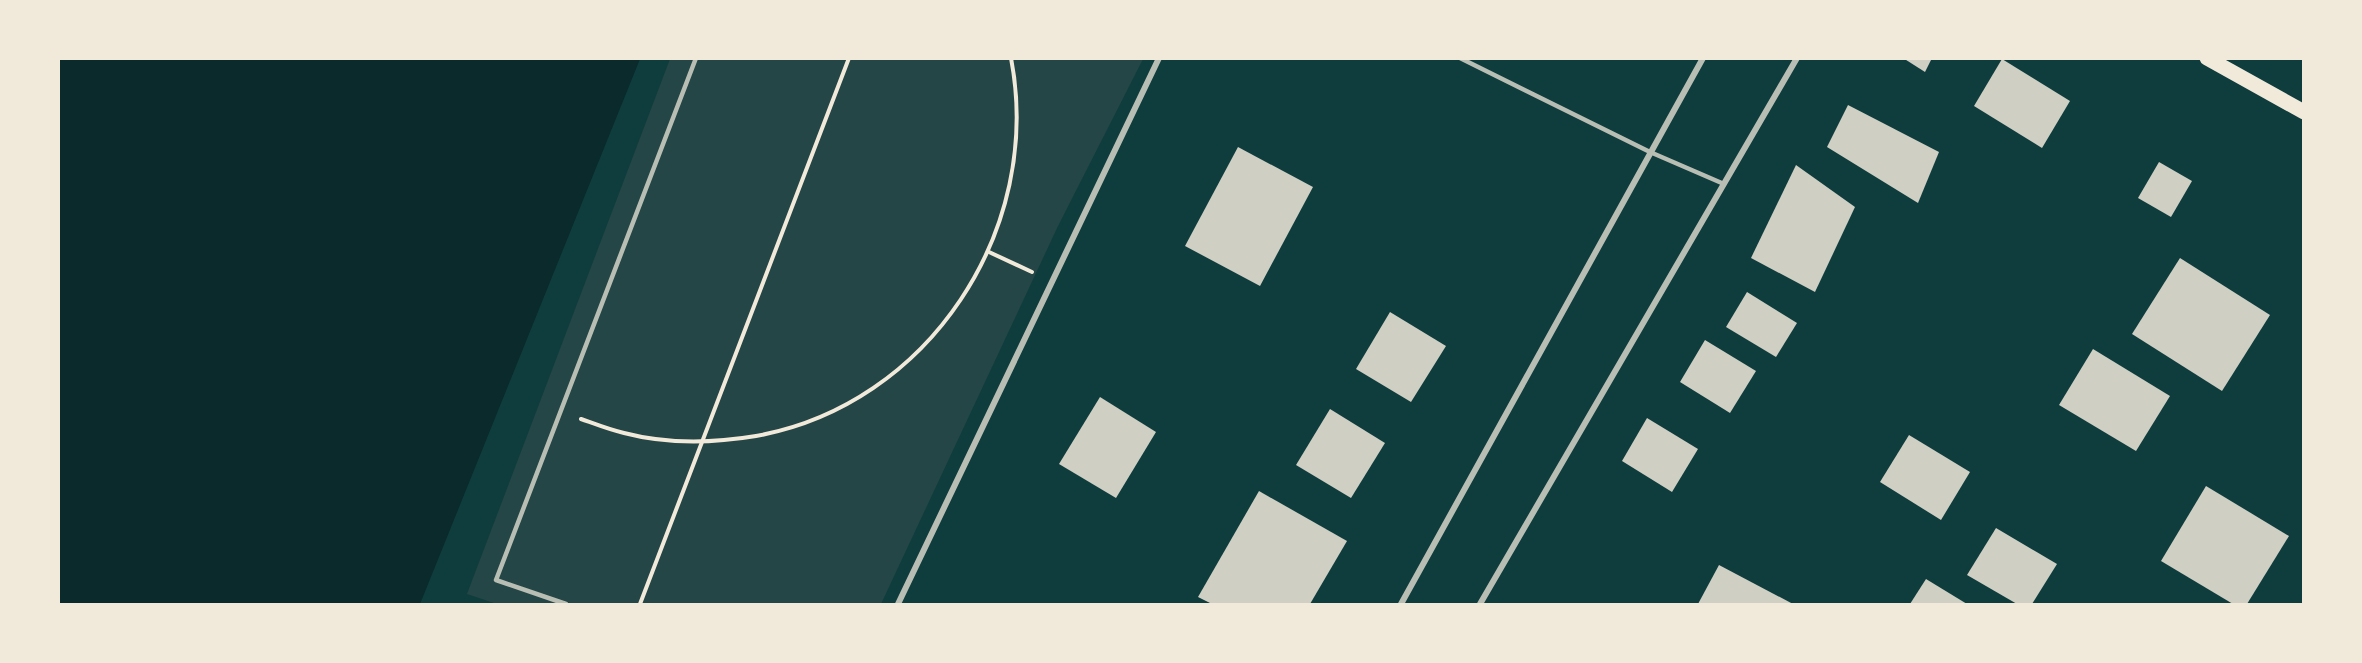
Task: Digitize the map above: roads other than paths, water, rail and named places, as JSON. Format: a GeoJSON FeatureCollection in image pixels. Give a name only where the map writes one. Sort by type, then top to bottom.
{"type":"FeatureCollection","features":[{"type":"Feature","properties":{"kind":"main road"},"geometry":{"type":"LineString","coordinates":[[2206,58],[2304,112]]}},
{"type":"Feature","properties":{"kind":"street"},"geometry":{"type":"LineString","coordinates":[[898,604],[1159,58]]}},
{"type":"Feature","properties":{"kind":"street"},"geometry":{"type":"LineString","coordinates":[[1401,604],[1703,58]]}},
{"type":"Feature","properties":{"kind":"street"},"geometry":{"type":"LineString","coordinates":[[1480,604],[1797,58]]}},
{"type":"Feature","properties":{"kind":"lane"},"geometry":{"type":"LineString","coordinates":[[566,604],[496,580],[696,58]]}},
{"type":"Feature","properties":{"kind":"lane"},"geometry":{"type":"LineString","coordinates":[[1460,58],[1650,152],[1724,184]]}}]}
